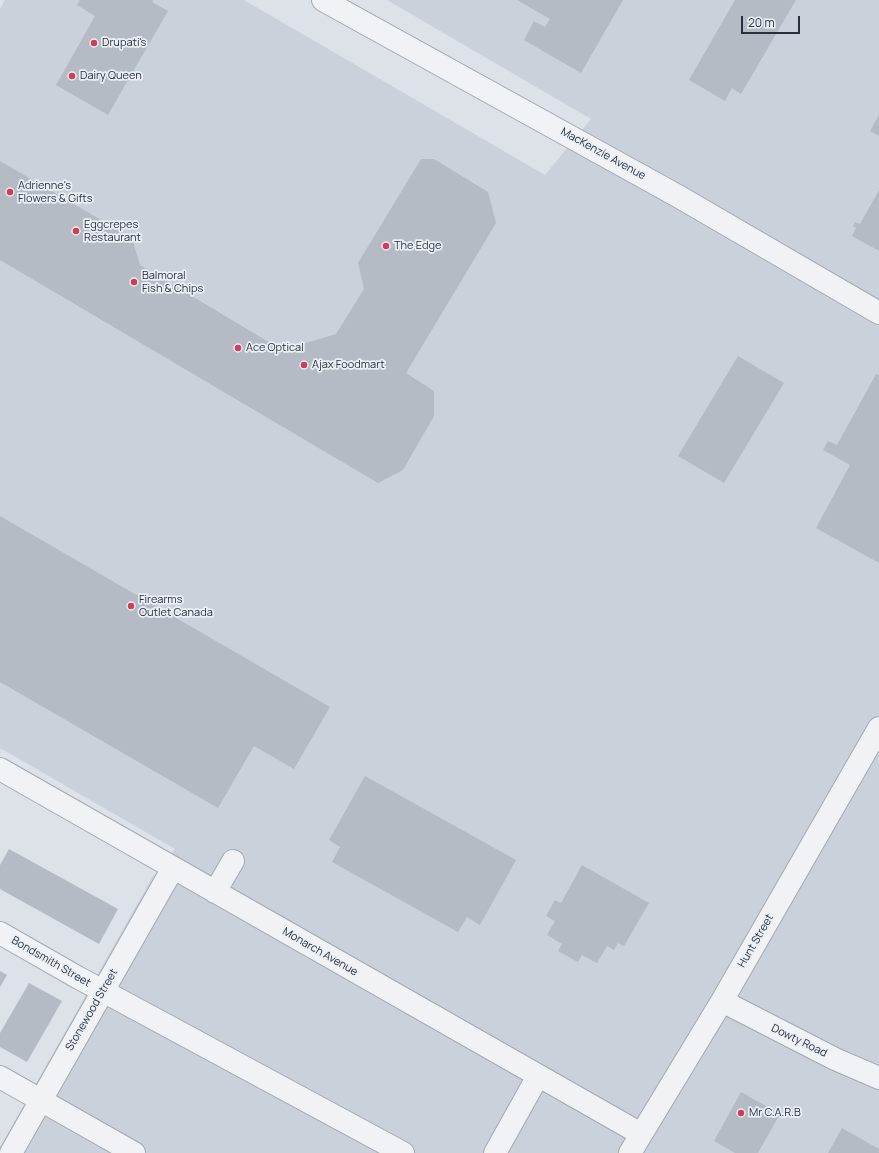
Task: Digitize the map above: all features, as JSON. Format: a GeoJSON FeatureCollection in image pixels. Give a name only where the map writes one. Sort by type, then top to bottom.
{"type":"FeatureCollection","features":[{"type":"Feature","properties":{"kind":"street","name":"MacKenzie Avenue"},"geometry":{"type":"LineString","coordinates":[[323,0],[676,195],[879,313]]}},
{"type":"Feature","properties":{"kind":"street","name":"Hunt Street"},"geometry":{"type":"LineString","coordinates":[[630,1153],[722,1001],[879,728]]}},
{"type":"Feature","properties":{"kind":"street","name":"Monarch Avenue"},"geometry":{"type":"LineString","coordinates":[[0,769],[641,1134]]}},
{"type":"Feature","properties":{"kind":"street"},"geometry":{"type":"LineString","coordinates":[[215,892],[233,861]]}},
{"type":"Feature","properties":{"kind":"street","name":"Stonewood Street"},"geometry":{"type":"LineString","coordinates":[[11,1153],[173,868]]}},
{"type":"Feature","properties":{"kind":"street","name":"Bondsmith Street"},"geometry":{"type":"LineString","coordinates":[[0,933],[103,991],[403,1153]]}},
{"type":"Feature","properties":{"kind":"street","name":"Dowty Road"},"geometry":{"type":"LineString","coordinates":[[722,1001],[822,1053],[879,1078]]}},
{"type":"Feature","properties":{"kind":"street"},"geometry":{"type":"LineString","coordinates":[[495,1153],[538,1076]]}},
{"type":"Feature","properties":{"kind":"street"},"geometry":{"type":"LineString","coordinates":[[0,1077],[134,1153]]}},
{"type":"Feature","properties":{"kind":"shaded area"},"geometry":{"type":"Polygon","coordinates":[[[5,0],[244,0],[545,175],[591,119],[387,0],[879,0],[879,1153],[0,1153],[0,1147],[152,878],[175,849],[0,748],[0,9],[5,0]]]}},
{"type":"Feature","properties":{"kind":"building"},"geometry":{"type":"Polygon","coordinates":[[[80,0],[153,0],[152,2],[168,11],[108,115],[56,85],[95,16],[77,5],[80,0]]]}},
{"type":"Feature","properties":{"kind":"building"},"geometry":{"type":"Polygon","coordinates":[[[517,0],[623,0],[581,73],[524,40],[534,21],[545,27],[550,19],[517,0]]]}},
{"type":"Feature","properties":{"kind":"building"},"geometry":{"type":"Polygon","coordinates":[[[735,0],[796,0],[741,94],[732,88],[725,101],[689,80],[735,0]]]}},
{"type":"Feature","properties":{"kind":"building"},"geometry":{"type":"Polygon","coordinates":[[[879,115],[879,136],[870,131],[879,115]]]}},
{"type":"Feature","properties":{"kind":"building"},"geometry":{"type":"Polygon","coordinates":[[[421,159],[434,159],[488,192],[496,223],[406,373],[434,391],[434,416],[403,470],[378,483],[0,260],[0,161],[132,238],[140,265],[282,350],[336,334],[364,289],[358,263],[421,159]]]}},
{"type":"Feature","properties":{"kind":"building"},"geometry":{"type":"Polygon","coordinates":[[[879,190],[879,251],[852,236],[856,228],[853,226],[855,222],[860,224],[879,190]]]}},
{"type":"Feature","properties":{"kind":"building"},"geometry":{"type":"Polygon","coordinates":[[[738,356],[784,383],[724,483],[678,456],[738,356]]]}},
{"type":"Feature","properties":{"kind":"building"},"geometry":{"type":"Polygon","coordinates":[[[876,374],[879,375],[879,563],[816,528],[850,465],[823,450],[828,441],[837,445],[876,374]]]}},
{"type":"Feature","properties":{"kind":"building"},"geometry":{"type":"Polygon","coordinates":[[[0,516],[330,707],[294,769],[254,746],[218,808],[0,682],[0,516]]]}},
{"type":"Feature","properties":{"kind":"building"},"geometry":{"type":"Polygon","coordinates":[[[365,776],[516,860],[480,925],[467,917],[458,932],[332,862],[340,847],[329,840],[365,776]]]}},
{"type":"Feature","properties":{"kind":"building"},"geometry":{"type":"Polygon","coordinates":[[[9,849],[118,909],[99,944],[0,889],[0,865],[9,849]]]}},
{"type":"Feature","properties":{"kind":"building"},"geometry":{"type":"Polygon","coordinates":[[[582,865],[649,903],[624,946],[618,943],[614,950],[607,946],[597,963],[582,955],[578,962],[558,951],[562,944],[547,935],[555,921],[546,916],[555,900],[561,903],[582,865]]]}},
{"type":"Feature","properties":{"kind":"building"},"geometry":{"type":"Polygon","coordinates":[[[0,971],[7,975],[0,987],[0,971]]]}},
{"type":"Feature","properties":{"kind":"building"},"geometry":{"type":"Polygon","coordinates":[[[29,983],[62,1001],[27,1062],[0,1047],[0,1033],[29,983]]]}},
{"type":"Feature","properties":{"kind":"building"},"geometry":{"type":"Polygon","coordinates":[[[741,1092],[780,1114],[758,1153],[735,1153],[714,1141],[741,1092]]]}},
{"type":"Feature","properties":{"kind":"building"},"geometry":{"type":"Polygon","coordinates":[[[842,1128],[879,1149],[879,1153],[828,1153],[842,1128]]]}},
{"type":"Feature","properties":{"kind":"place","name":"Drupati's"},"geometry":{"type":"Point","coordinates":[94,43]}},
{"type":"Feature","properties":{"kind":"place","name":"Dairy Queen"},"geometry":{"type":"Point","coordinates":[72,76]}},
{"type":"Feature","properties":{"kind":"place","name":"Adrienne's Flowers & Gifts"},"geometry":{"type":"Point","coordinates":[10,192]}},
{"type":"Feature","properties":{"kind":"place","name":"Eggcrepes Restaurant"},"geometry":{"type":"Point","coordinates":[76,231]}},
{"type":"Feature","properties":{"kind":"place","name":"The Edge"},"geometry":{"type":"Point","coordinates":[386,246]}},
{"type":"Feature","properties":{"kind":"place","name":"Balmoral Fish & Chips"},"geometry":{"type":"Point","coordinates":[134,282]}},
{"type":"Feature","properties":{"kind":"place","name":"Ace Optical"},"geometry":{"type":"Point","coordinates":[238,348]}},
{"type":"Feature","properties":{"kind":"place","name":"Ajax Foodmart"},"geometry":{"type":"Point","coordinates":[304,365]}},
{"type":"Feature","properties":{"kind":"place","name":"Firearms Outlet Canada"},"geometry":{"type":"Point","coordinates":[131,606]}},
{"type":"Feature","properties":{"kind":"place","name":"Mr C.A.R.B"},"geometry":{"type":"Point","coordinates":[741,1113]}}]}
